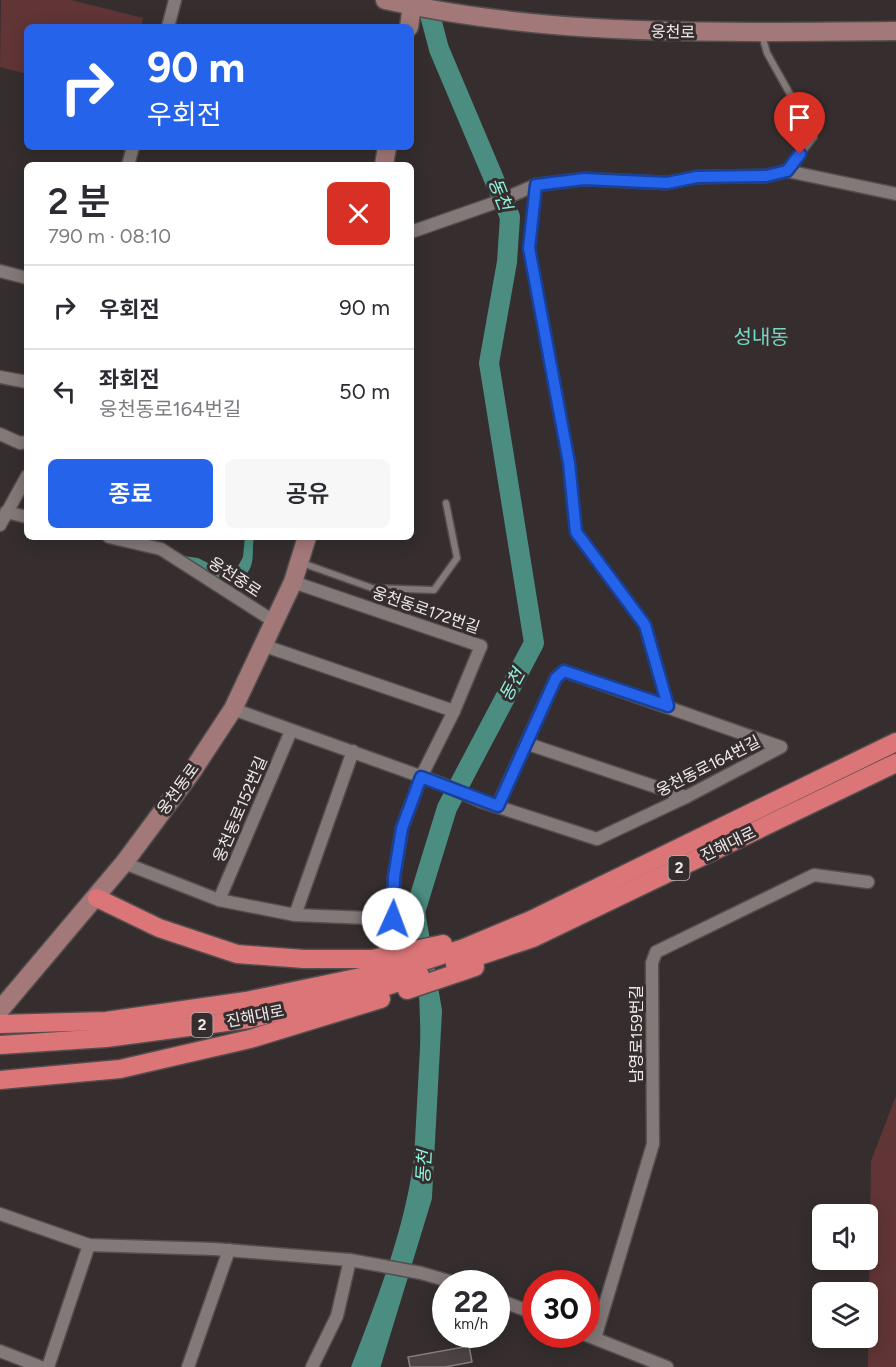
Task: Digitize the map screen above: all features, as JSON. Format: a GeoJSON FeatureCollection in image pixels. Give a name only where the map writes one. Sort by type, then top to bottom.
{"type":"FeatureCollection","features":[{"type":"Feature","properties":{"kind":"highway","name":"진해대로"},"geometry":{"type":"LineString","coordinates":[[532,929],[896,742]]}},
{"type":"Feature","properties":{"kind":"highway","name":"진해대로"},"geometry":{"type":"LineString","coordinates":[[532,929],[896,763]]}},
{"type":"Feature","properties":{"kind":"highway"},"geometry":{"type":"LineString","coordinates":[[97,898],[159,928],[237,954],[304,959],[402,961],[462,956],[532,929]]}},
{"type":"Feature","properties":{"kind":"highway"},"geometry":{"type":"LineString","coordinates":[[462,956],[532,929]]}},
{"type":"Feature","properties":{"kind":"highway","name":"2"},"geometry":{"type":"LineString","coordinates":[[388,991],[462,956]]}},
{"type":"Feature","properties":{"kind":"highway","name":"진해대로"},"geometry":{"type":"LineString","coordinates":[[0,1024],[106,1021],[246,1001],[402,961]]}},
{"type":"Feature","properties":{"kind":"highway","name":"진해대로"},"geometry":{"type":"LineString","coordinates":[[7,1045],[106,1038],[249,1019],[388,991]]}},
{"type":"Feature","properties":{"kind":"highway"},"geometry":{"type":"LineString","coordinates":[[0,1080],[120,1069],[250,1039],[388,991]]}},
{"type":"Feature","properties":{"kind":"main road"},"geometry":{"type":"LineString","coordinates":[[385,0],[419,7],[410,24]]}},
{"type":"Feature","properties":{"kind":"main road","name":"웅천로"},"geometry":{"type":"LineString","coordinates":[[419,7],[524,23],[656,33],[896,31]]}},
{"type":"Feature","properties":{"kind":"main road","name":"웅천동로"},"geometry":{"type":"LineString","coordinates":[[0,1010],[97,898],[190,773],[233,709],[265,646],[293,582],[306,540]]}},
{"type":"Feature","properties":{"kind":"street"},"geometry":{"type":"LineString","coordinates":[[169,24],[175,0]]}},
{"type":"Feature","properties":{"kind":"street"},"geometry":{"type":"LineString","coordinates":[[414,231],[494,203],[536,185],[584,179],[667,183],[697,177],[766,176],[787,171],[896,194]]}},
{"type":"Feature","properties":{"kind":"street"},"geometry":{"type":"LineString","coordinates":[[0,271],[24,277]]}},
{"type":"Feature","properties":{"kind":"street"},"geometry":{"type":"LineString","coordinates":[[0,377],[24,381]]}},
{"type":"Feature","properties":{"kind":"street"},"geometry":{"type":"LineString","coordinates":[[0,434],[20,443],[24,442]]}},
{"type":"Feature","properties":{"kind":"street"},"geometry":{"type":"LineString","coordinates":[[2,520],[24,481]]}},
{"type":"Feature","properties":{"kind":"street"},"geometry":{"type":"LineString","coordinates":[[2,520],[24,517]]}},
{"type":"Feature","properties":{"kind":"street","name":"웅천중로"},"geometry":{"type":"LineString","coordinates":[[123,540],[161,549],[275,622]]}},
{"type":"Feature","properties":{"kind":"street","name":"웅천동로172번길"},"geometry":{"type":"LineString","coordinates":[[293,582],[481,646],[454,711],[421,777]]}},
{"type":"Feature","properties":{"kind":"street"},"geometry":{"type":"LineString","coordinates":[[265,646],[454,711]]}},
{"type":"Feature","properties":{"kind":"street","name":"웅천동로164번길"},"geometry":{"type":"LineString","coordinates":[[421,777],[480,801],[597,839],[686,797],[781,747],[564,671],[556,678],[498,806]]}},
{"type":"Feature","properties":{"kind":"street"},"geometry":{"type":"LineString","coordinates":[[124,863],[219,900],[295,915],[393,919],[394,877],[402,828],[421,777],[233,709]]}},
{"type":"Feature","properties":{"kind":"street","name":"웅천동로152번길"},"geometry":{"type":"LineString","coordinates":[[219,900],[291,731]]}},
{"type":"Feature","properties":{"kind":"street"},"geometry":{"type":"LineString","coordinates":[[528,744],[686,797]]}},
{"type":"Feature","properties":{"kind":"street"},"geometry":{"type":"LineString","coordinates":[[295,915],[353,752]]}},
{"type":"Feature","properties":{"kind":"street","name":"남영로159번길"},"geometry":{"type":"LineString","coordinates":[[600,1308],[653,1144],[652,963],[656,952],[814,875],[868,882]]}},
{"type":"Feature","properties":{"kind":"street"},"geometry":{"type":"LineString","coordinates":[[0,1214],[89,1245],[229,1250],[350,1260],[371,1262],[432,1276]]}},
{"type":"Feature","properties":{"kind":"street"},"geometry":{"type":"LineString","coordinates":[[48,1367],[89,1245]]}},
{"type":"Feature","properties":{"kind":"street"},"geometry":{"type":"LineString","coordinates":[[188,1367],[229,1250]]}},
{"type":"Feature","properties":{"kind":"street"},"geometry":{"type":"LineString","coordinates":[[312,1367],[337,1316],[350,1260]]}},
{"type":"Feature","properties":{"kind":"street","name":"남영로159번길"},"geometry":{"type":"LineString","coordinates":[[600,1340],[667,1367]]}},
{"type":"Feature","properties":{"kind":"street"},"geometry":{"type":"LineString","coordinates":[[0,1351],[41,1367]]}},
{"type":"Feature","properties":{"kind":"lane"},"geometry":{"type":"LineString","coordinates":[[761,32],[767,53],[814,137],[787,171]]}},
{"type":"Feature","properties":{"kind":"lane"},"geometry":{"type":"LineString","coordinates":[[536,185],[529,248],[569,463],[576,532],[645,625],[668,706]]}},
{"type":"Feature","properties":{"kind":"lane"},"geometry":{"type":"LineString","coordinates":[[299,561],[372,588],[434,590],[457,558],[446,503]]}},
{"type":"Feature","properties":{"kind":"shaded area"},"geometry":{"type":"Polygon","coordinates":[[[1,0],[71,0],[143,18],[142,24],[24,24],[24,73],[0,67],[1,0]]]}},
{"type":"Feature","properties":{"kind":"shaded area"},"geometry":{"type":"Polygon","coordinates":[[[245,540],[254,540],[252,563],[245,576],[236,580],[227,580],[205,572],[177,555],[198,558],[220,569],[236,570],[243,557],[245,540]]]}},
{"type":"Feature","properties":{"kind":"shaded area"},"geometry":{"type":"Polygon","coordinates":[[[415,912],[432,1011],[422,1197],[374,1360],[371,1367],[351,1367],[394,1248],[412,1171],[420,1097],[419,986],[415,912]]]}},
{"type":"Feature","properties":{"kind":"shaded area"},"geometry":{"type":"Polygon","coordinates":[[[896,1096],[896,1367],[868,1367],[868,1348],[878,1348],[878,1282],[869,1282],[869,1270],[878,1270],[878,1204],[870,1204],[871,1161],[896,1096]]]}},
{"type":"Feature","properties":{"kind":"building"},"geometry":{"type":"Polygon","coordinates":[[[469,1348],[472,1362],[445,1367],[410,1367],[408,1357],[469,1348]]]}},
{"type":"Feature","properties":{"kind":"waterway","name":"동천"},"geometry":{"type":"LineString","coordinates":[[370,1367],[422,1197],[432,1011],[415,912],[447,808],[534,643],[489,363],[507,262],[510,217],[439,49],[426,0]]}},
{"type":"Feature","properties":{"kind":"district","name":"성내동"},"geometry":{"type":"Point","coordinates":[761,337]}},
{"type":"Feature","properties":{"kind":"route"},"geometry":{"type":"LineString","coordinates":[[393,919],[394,877],[402,828],[421,777],[498,806],[556,678],[564,671],[668,706],[645,625],[576,532],[569,463],[529,248],[536,185],[584,179],[667,183],[697,177],[766,176],[787,171],[800,154]]}}]}
